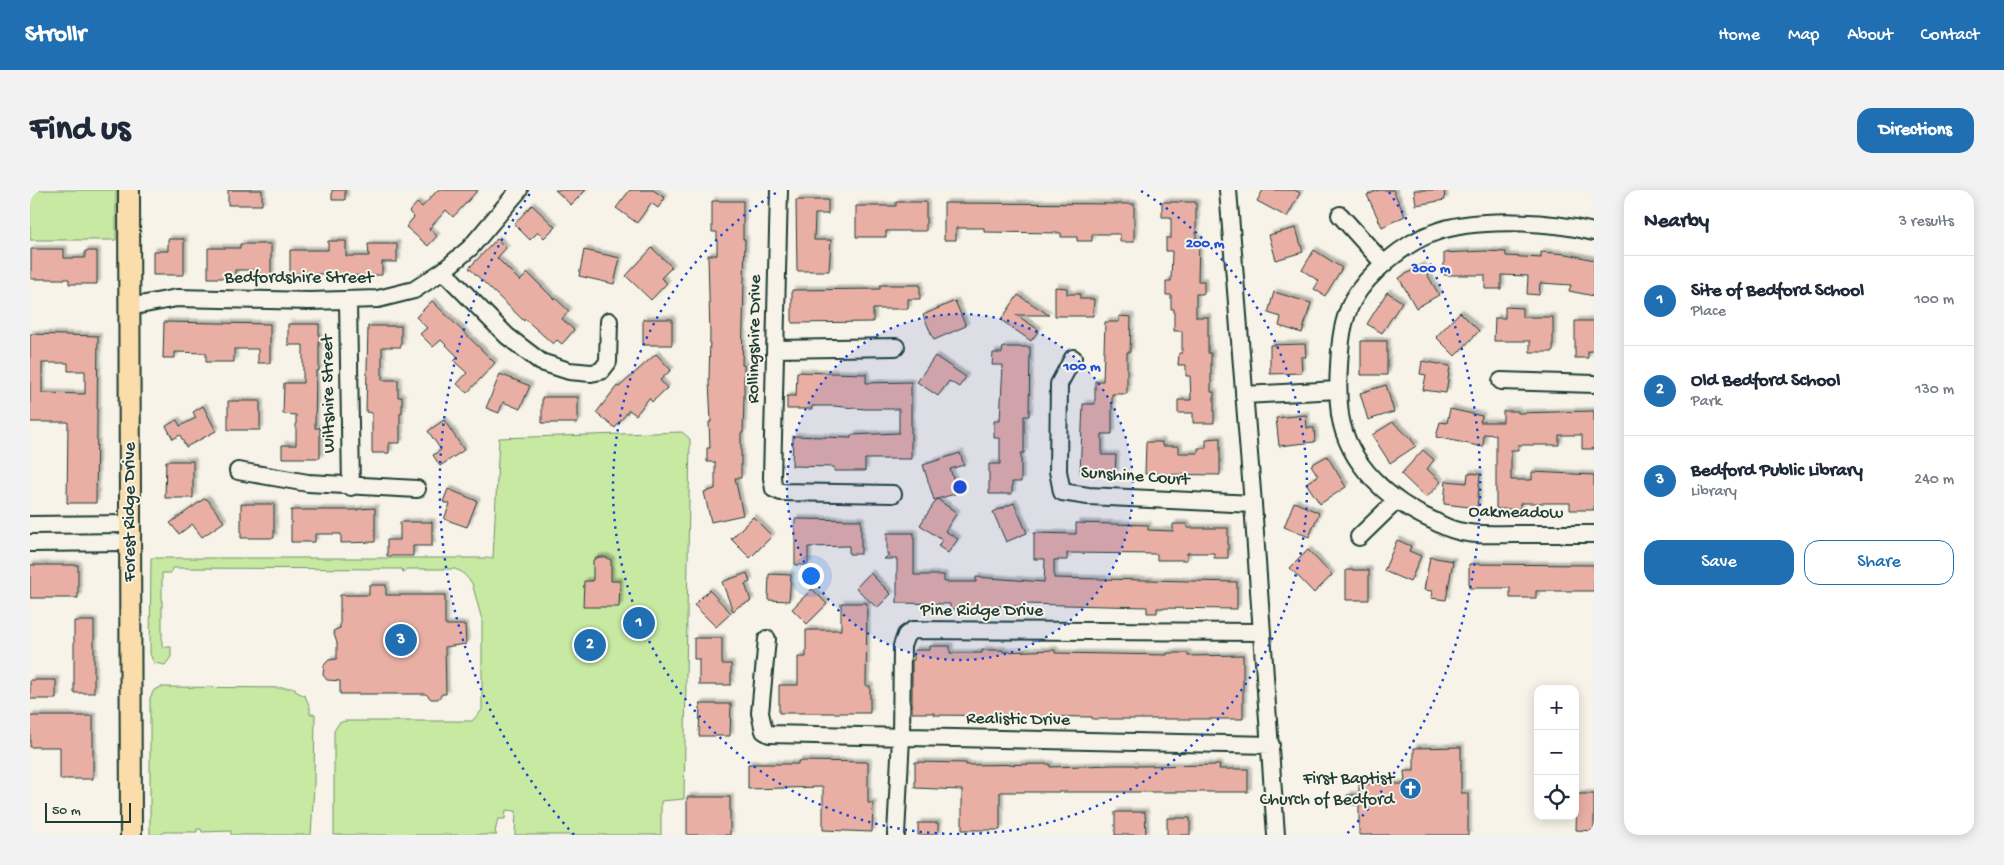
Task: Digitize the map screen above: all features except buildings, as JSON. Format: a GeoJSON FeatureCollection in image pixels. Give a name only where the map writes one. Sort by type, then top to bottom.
{"type":"FeatureCollection","features":[{"type":"Feature","properties":{"kind":"main road","name":"Forest Ridge Drive"},"geometry":{"type":"LineString","coordinates":[[128,190],[131,835]]}},
{"type":"Feature","properties":{"kind":"street","name":"Bedfordshire Street"},"geometry":{"type":"LineString","coordinates":[[129,308],[177,298],[310,302],[378,299],[414,290],[443,271],[470,248],[519,190]]}},
{"type":"Feature","properties":{"kind":"street","name":"Rollingshire Drive"},"geometry":{"type":"LineString","coordinates":[[778,190],[772,478],[774,489],[782,492],[893,494]]}},
{"type":"Feature","properties":{"kind":"street"},"geometry":{"type":"LineString","coordinates":[[1228,190],[1271,745],[1276,835]]}},
{"type":"Feature","properties":{"kind":"street"},"geometry":{"type":"LineString","coordinates":[[1340,215],[1384,264]]}},
{"type":"Feature","properties":{"kind":"street","name":"Oakmeadow"},"geometry":{"type":"LineString","coordinates":[[1594,232],[1547,224],[1456,226],[1432,233],[1412,244],[1384,264],[1353,300],[1345,320],[1340,341],[1338,390],[1340,416],[1348,441],[1364,470],[1396,501],[1415,513],[1456,531],[1476,534],[1594,534]]}},
{"type":"Feature","properties":{"kind":"street"},"geometry":{"type":"LineString","coordinates":[[443,271],[507,336],[541,362],[569,371],[591,373],[601,371],[608,362],[609,321]]}},
{"type":"Feature","properties":{"kind":"street","name":"Wiltshire Street"},"geometry":{"type":"LineString","coordinates":[[348,300],[351,487]]}},
{"type":"Feature","properties":{"kind":"street"},"geometry":{"type":"LineString","coordinates":[[775,349],[896,347]]}},
{"type":"Feature","properties":{"kind":"street","name":"Sunshine Court"},"geometry":{"type":"LineString","coordinates":[[1072,358],[1059,384],[1058,471],[1062,492],[1088,496],[1253,504]]}},
{"type":"Feature","properties":{"kind":"street"},"geometry":{"type":"LineString","coordinates":[[1501,381],[1594,384]]}},
{"type":"Feature","properties":{"kind":"street"},"geometry":{"type":"LineString","coordinates":[[1244,395],[1338,390]]}},
{"type":"Feature","properties":{"kind":"street"},"geometry":{"type":"LineString","coordinates":[[238,471],[308,483],[351,487],[416,489]]}},
{"type":"Feature","properties":{"kind":"street"},"geometry":{"type":"LineString","coordinates":[[1359,537],[1396,501]]}},
{"type":"Feature","properties":{"kind":"street"},"geometry":{"type":"LineString","coordinates":[[30,525],[130,533]]}},
{"type":"Feature","properties":{"kind":"street"},"geometry":{"type":"LineString","coordinates":[[30,543],[130,533]]}},
{"type":"Feature","properties":{"kind":"street","name":"Pine Ridge Drive"},"geometry":{"type":"LineString","coordinates":[[896,835],[901,738],[902,646],[906,634],[913,630],[1261,632]]}},
{"type":"Feature","properties":{"kind":"street","name":"Realistic Drive"},"geometry":{"type":"LineString","coordinates":[[767,639],[760,713],[764,732],[783,735],[1271,745]]}},
{"type":"Feature","properties":{"kind":"green space"},"geometry":{"type":"Polygon","coordinates":[[[30,190],[116,190],[116,240],[30,240],[30,190]]]}},
{"type":"Feature","properties":{"kind":"green space"},"geometry":{"type":"Polygon","coordinates":[[[682,432],[690,439],[684,799],[661,801],[661,835],[515,835],[516,811],[506,810],[505,819],[498,819],[495,832],[497,835],[334,835],[334,731],[339,723],[345,721],[472,721],[482,710],[482,620],[472,583],[462,572],[455,569],[406,569],[406,572],[403,572],[402,569],[172,568],[171,573],[162,573],[162,647],[171,647],[171,657],[165,665],[154,663],[150,654],[151,558],[493,558],[499,438],[682,432]]]}},
{"type":"Feature","properties":{"kind":"green space"},"geometry":{"type":"Polygon","coordinates":[[[161,687],[295,688],[295,691],[305,696],[310,707],[310,714],[315,714],[311,835],[231,835],[231,831],[202,832],[201,829],[197,829],[197,832],[165,832],[160,835],[150,835],[150,698],[154,690],[161,687]]]}},
{"type":"Feature","properties":{"kind":"place","name":"Site of Bedford School"},"geometry":{"type":"Point","coordinates":[639,623]}},
{"type":"Feature","properties":{"kind":"place","name":"Bedford Public Library"},"geometry":{"type":"Point","coordinates":[401,640]}},
{"type":"Feature","properties":{"kind":"place","name":"Old Bedford School"},"geometry":{"type":"Point","coordinates":[590,645]}},
{"type":"Feature","properties":{"kind":"place","name":"First Baptist Church of Bedford"},"geometry":{"type":"Point","coordinates":[1410,789]}}]}
